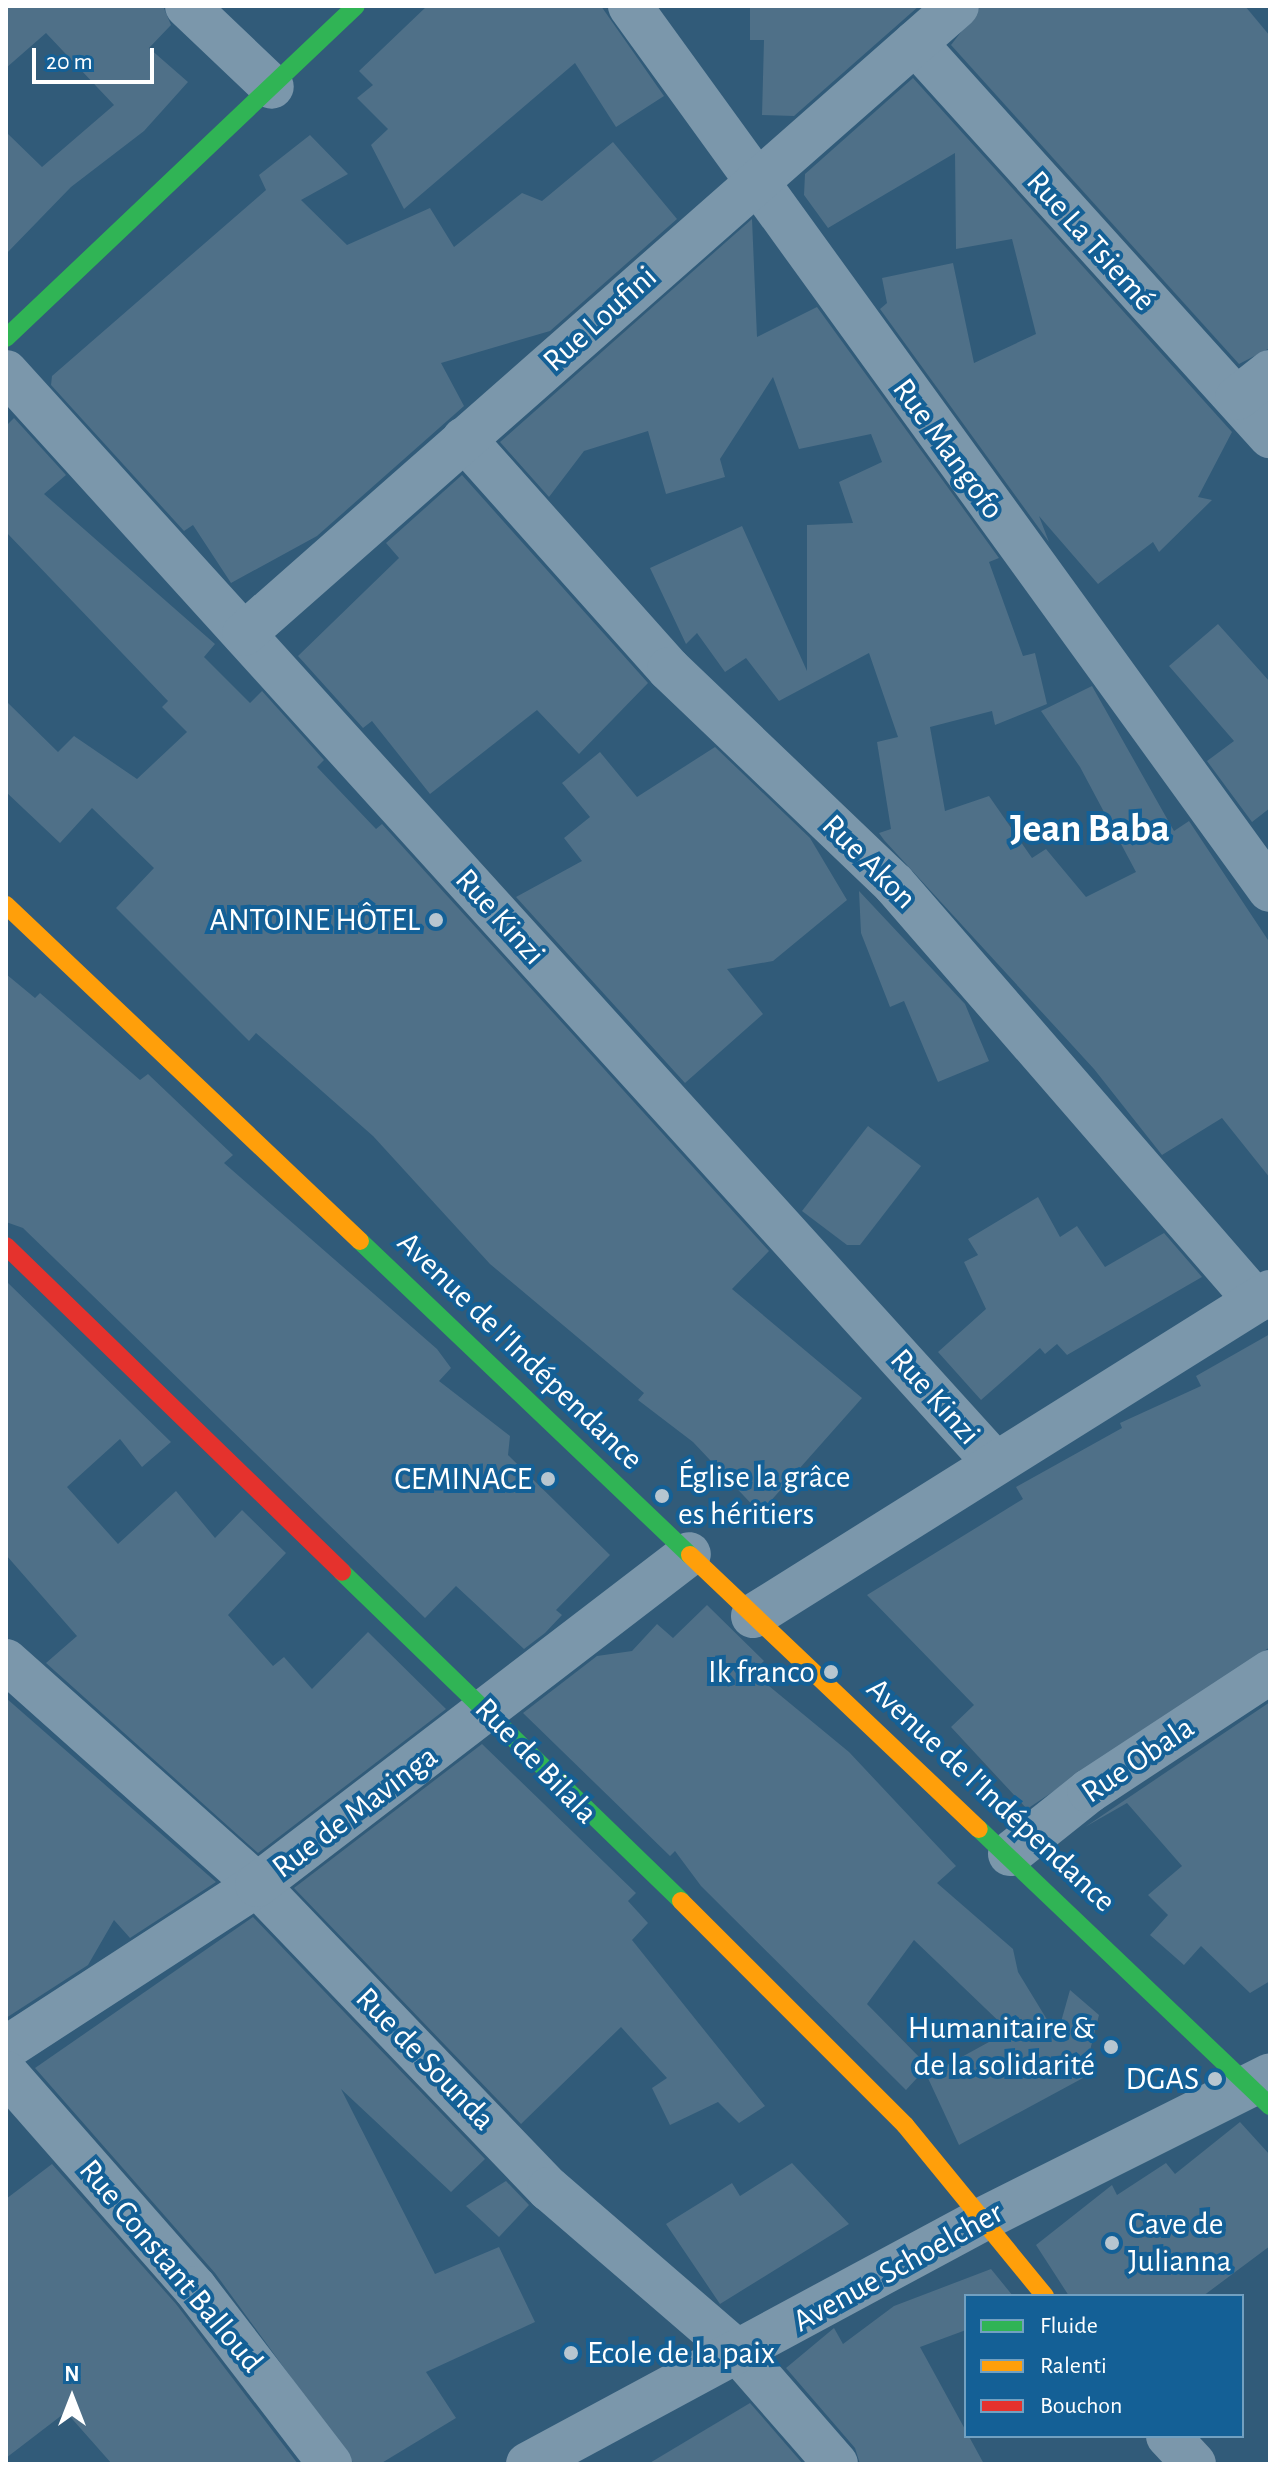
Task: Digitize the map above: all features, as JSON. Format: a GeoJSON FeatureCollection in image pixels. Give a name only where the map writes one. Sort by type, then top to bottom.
{"type":"FeatureCollection","features":[{"type":"Feature","properties":{"kind":"street"},"geometry":{"type":"LineString","coordinates":[[187,6],[272,87]]}},
{"type":"Feature","properties":{"kind":"street"},"geometry":{"type":"LineString","coordinates":[[11,323],[272,87],[356,6]]}},
{"type":"Feature","properties":{"kind":"street","name":"Rue Mangofo"},"geometry":{"type":"LineString","coordinates":[[630,6],[754,182],[1270,890]]}},
{"type":"Feature","properties":{"kind":"street","name":"Rue Loufini"},"geometry":{"type":"LineString","coordinates":[[244,634],[957,6]]}},
{"type":"Feature","properties":{"kind":"street","name":"Rue La Tsiemé"},"geometry":{"type":"LineString","coordinates":[[915,43],[1253,385],[1270,436]]}},
{"type":"Feature","properties":{"kind":"street","name":"Rue Kinzi"},"geometry":{"type":"LineString","coordinates":[[6,372],[995,1463]]}},
{"type":"Feature","properties":{"kind":"street","name":"Rue Akon"},"geometry":{"type":"LineString","coordinates":[[464,439],[669,669],[894,884],[1263,1297]]}},
{"type":"Feature","properties":{"kind":"street","name":"Avenue de l'Indépendance"},"geometry":{"type":"LineString","coordinates":[[6,905],[753,1616],[1263,2089]]}},
{"type":"Feature","properties":{"kind":"street","name":"Rue de Bilala"},"geometry":{"type":"LineString","coordinates":[[6,1246],[489,1712],[648,1877],[819,2036],[905,2125],[1043,2294]]}},
{"type":"Feature","properties":{"kind":"street"},"geometry":{"type":"LineString","coordinates":[[753,1616],[1263,1297]]}},
{"type":"Feature","properties":{"kind":"street","name":"Rue de Mavinga"},"geometry":{"type":"LineString","coordinates":[[6,2048],[257,1885],[489,1712],[689,1554]]}},
{"type":"Feature","properties":{"kind":"street","name":"Rue de Sounda"},"geometry":{"type":"LineString","coordinates":[[6,1661],[257,1885],[549,2189],[740,2354],[836,2464]]}},
{"type":"Feature","properties":{"kind":"street","name":"Rue Obala"},"geometry":{"type":"LineString","coordinates":[[1010,1854],[1089,1791],[1270,1672]]}},
{"type":"Feature","properties":{"kind":"street","name":"Rue Constant Balloud"},"geometry":{"type":"LineString","coordinates":[[6,2073],[195,2288],[330,2464]]}},
{"type":"Feature","properties":{"kind":"street","name":"Avenue Schoelcher"},"geometry":{"type":"LineString","coordinates":[[528,2464],[740,2354],[981,2220],[1263,2089]]}},
{"type":"Feature","properties":{"kind":"street"},"geometry":{"type":"LineString","coordinates":[[1170,2438],[1194,2464]]}},
{"type":"Feature","properties":{"kind":"building"},"geometry":{"type":"Polygon","coordinates":[[[6,6],[163,6],[171,25],[149,48],[188,82],[144,131],[71,187],[6,254],[6,132],[42,167],[114,105],[46,33],[6,68],[6,6]]]}},
{"type":"Feature","properties":{"kind":"building"},"geometry":{"type":"Polygon","coordinates":[[[427,6],[601,6],[664,96],[616,127],[575,63],[404,209],[371,145],[388,129],[357,98],[373,85],[359,71],[427,6]]]}},
{"type":"Feature","properties":{"kind":"building"},"geometry":{"type":"Polygon","coordinates":[[[750,6],[919,6],[794,116],[762,115],[764,40],[750,40],[750,6]]]}},
{"type":"Feature","properties":{"kind":"building"},"geometry":{"type":"Polygon","coordinates":[[[981,6],[1245,6],[1270,36],[1270,348],[1239,364],[951,45],[981,6]]]}},
{"type":"Feature","properties":{"kind":"building"},"geometry":{"type":"Polygon","coordinates":[[[913,78],[1232,432],[1198,497],[1212,500],[1159,552],[1153,542],[1098,584],[1039,516],[1049,542],[880,309],[887,303],[882,278],[953,263],[974,363],[1036,334],[1012,239],[956,249],[955,153],[828,228],[804,195],[805,174],[913,78]]]}},
{"type":"Feature","properties":{"kind":"building"},"geometry":{"type":"Polygon","coordinates":[[[310,135],[348,174],[301,200],[347,245],[430,208],[454,247],[522,193],[542,201],[613,142],[677,219],[550,331],[441,363],[464,406],[317,536],[231,583],[193,525],[184,531],[51,385],[52,376],[266,190],[259,175],[310,135]]]}},
{"type":"Feature","properties":{"kind":"building"},"geometry":{"type":"Polygon","coordinates":[[[752,219],[757,337],[817,307],[999,558],[989,562],[1023,656],[1035,653],[1047,704],[995,725],[992,711],[930,727],[945,811],[989,796],[1032,858],[1046,849],[1086,897],[1136,872],[1080,767],[1041,711],[1092,686],[1174,831],[1189,821],[1270,943],[1270,1178],[1222,1118],[1162,1155],[1094,1069],[884,840],[879,833],[891,829],[877,742],[898,737],[869,653],[779,701],[746,658],[725,672],[697,633],[686,644],[650,568],[742,526],[807,671],[807,525],[853,523],[839,482],[882,462],[871,434],[799,449],[773,377],[720,459],[725,477],[666,494],[648,431],[584,451],[549,497],[500,442],[752,219]]]}},
{"type":"Feature","properties":{"kind":"building"},"geometry":{"type":"Polygon","coordinates":[[[14,418],[66,475],[44,494],[215,644],[204,657],[250,703],[262,691],[324,760],[317,767],[376,829],[382,824],[769,1251],[732,1289],[862,1398],[760,1513],[693,1442],[638,1400],[644,1393],[490,1264],[373,1136],[256,1033],[249,1041],[116,908],[154,868],[92,808],[60,843],[6,792],[6,701],[58,752],[74,736],[137,779],[187,732],[162,707],[168,701],[6,532],[6,426],[14,418]]]}},
{"type":"Feature","properties":{"kind":"building"},"geometry":{"type":"Polygon","coordinates":[[[462,475],[648,683],[579,754],[537,710],[430,794],[372,721],[363,728],[298,656],[399,558],[386,543],[462,475]]]}},
{"type":"Feature","properties":{"kind":"building"},"geometry":{"type":"Polygon","coordinates":[[[1218,624],[1270,682],[1270,808],[1252,822],[1207,761],[1234,741],[1169,666],[1218,624]]]}},
{"type":"Feature","properties":{"kind":"building"},"geometry":{"type":"Polygon","coordinates":[[[715,747],[810,838],[847,900],[773,961],[727,969],[763,1014],[685,1083],[516,897],[582,861],[564,838],[590,817],[562,783],[600,752],[637,797],[715,747]]]}},
{"type":"Feature","properties":{"kind":"building"},"geometry":{"type":"Polygon","coordinates":[[[859,891],[965,1004],[989,1061],[938,1082],[904,1001],[890,1007],[861,933],[859,891]]]}},
{"type":"Feature","properties":{"kind":"building"},"geometry":{"type":"Polygon","coordinates":[[[6,974],[35,998],[40,993],[140,1080],[148,1074],[233,1155],[224,1163],[437,1349],[451,1368],[439,1381],[510,1436],[508,1455],[610,1555],[556,1610],[562,1615],[545,1633],[524,1649],[456,1586],[425,1618],[23,1228],[6,1222],[6,974]]]}},
{"type":"Feature","properties":{"kind":"building"},"geometry":{"type":"Polygon","coordinates":[[[868,1126],[921,1166],[860,1245],[847,1245],[802,1211],[868,1126]]]}},
{"type":"Feature","properties":{"kind":"building"},"geometry":{"type":"Polygon","coordinates":[[[1038,1197],[1060,1237],[1077,1226],[1105,1267],[1164,1233],[1202,1277],[1067,1355],[1057,1344],[1045,1354],[1040,1348],[981,1400],[938,1352],[986,1309],[964,1262],[978,1255],[968,1239],[1038,1197]]]}},
{"type":"Feature","properties":{"kind":"building"},"geometry":{"type":"Polygon","coordinates":[[[6,1281],[171,1442],[142,1467],[120,1439],[67,1487],[118,1544],[176,1491],[215,1538],[242,1510],[286,1553],[228,1615],[273,1666],[284,1657],[312,1689],[368,1632],[446,1709],[258,1853],[46,1663],[77,1636],[6,1555],[6,1281]]]}},
{"type":"Feature","properties":{"kind":"building"},"geometry":{"type":"Polygon","coordinates":[[[1270,1334],[1270,1647],[1027,1809],[951,1727],[974,1705],[867,1595],[1023,1499],[1016,1487],[1122,1428],[1120,1423],[1201,1386],[1196,1376],[1270,1334]]]}},
{"type":"Feature","properties":{"kind":"building"},"geometry":{"type":"Polygon","coordinates":[[[707,1605],[764,1661],[752,1672],[849,1752],[956,1866],[937,1883],[1013,1949],[1018,1972],[1057,2036],[1070,1990],[1099,2015],[1083,2078],[959,2145],[927,2076],[1009,2031],[914,1940],[867,2004],[928,2066],[906,2090],[701,1886],[675,1851],[670,1856],[523,1713],[597,1656],[632,1651],[657,1624],[673,1638],[707,1605]]]}},
{"type":"Feature","properties":{"kind":"building"},"geometry":{"type":"Polygon","coordinates":[[[6,1698],[216,1882],[130,1938],[114,1920],[88,1965],[6,2018],[6,1698]]]}},
{"type":"Feature","properties":{"kind":"building"},"geometry":{"type":"Polygon","coordinates":[[[1270,1702],[1270,1981],[1250,1993],[1201,1946],[1184,1965],[1150,1935],[1168,1915],[1148,1895],[1182,1866],[1127,1803],[1085,1827],[1270,1702]]]}},
{"type":"Feature","properties":{"kind":"building"},"geometry":{"type":"Polygon","coordinates":[[[482,1744],[636,1893],[628,1901],[648,1923],[632,1940],[765,2106],[739,2123],[718,2102],[670,2125],[652,2088],[667,2078],[621,2027],[521,2124],[294,1888],[482,1744]]]}},
{"type":"Feature","properties":{"kind":"building"},"geometry":{"type":"Polygon","coordinates":[[[253,1917],[485,2159],[451,2192],[341,2089],[435,2274],[499,2247],[535,2322],[426,2372],[456,2418],[380,2464],[354,2464],[215,2273],[35,2068],[253,1917]]]}},
{"type":"Feature","properties":{"kind":"building"},"geometry":{"type":"Polygon","coordinates":[[[1240,2122],[1270,2155],[1270,2246],[1206,2294],[1068,2294],[1036,2245],[1112,2185],[1117,2195],[1166,2163],[1175,2174],[1240,2122]]]}},
{"type":"Feature","properties":{"kind":"building"},"geometry":{"type":"Polygon","coordinates":[[[792,2163],[849,2224],[720,2304],[666,2224],[732,2183],[740,2196],[792,2163]]]}},
{"type":"Feature","properties":{"kind":"building"},"geometry":{"type":"Polygon","coordinates":[[[52,2164],[176,2304],[298,2464],[112,2464],[66,2412],[6,2458],[6,2199],[52,2164]]]}},
{"type":"Feature","properties":{"kind":"building"},"geometry":{"type":"Polygon","coordinates":[[[506,2181],[529,2205],[499,2237],[466,2206],[506,2181]]]}},
{"type":"Feature","properties":{"kind":"building"},"geometry":{"type":"Polygon","coordinates":[[[991,2269],[1011,2294],[964,2294],[964,2331],[920,2347],[964,2427],[964,2438],[970,2438],[984,2464],[860,2464],[855,2448],[786,2368],[834,2328],[843,2344],[894,2306],[991,2269]]]}},
{"type":"Feature","properties":{"kind":"building"},"geometry":{"type":"Polygon","coordinates":[[[750,2403],[803,2464],[648,2464],[750,2403]]]}},
{"type":"Feature","properties":{"kind":"traffic: fast"},"geometry":{"type":"LineString","coordinates":[[6,338],[356,6]]}},
{"type":"Feature","properties":{"kind":"traffic: fast"},"geometry":{"type":"LineString","coordinates":[[360,1241],[690,1555]]}},
{"type":"Feature","properties":{"kind":"traffic: fast"},"geometry":{"type":"LineString","coordinates":[[342,1572],[681,1901]]}},
{"type":"Feature","properties":{"kind":"traffic: fast"},"geometry":{"type":"LineString","coordinates":[[979,1829],[1270,2106]]}},
{"type":"Feature","properties":{"kind":"traffic: slow"},"geometry":{"type":"LineString","coordinates":[[6,905],[360,1241]]}},
{"type":"Feature","properties":{"kind":"traffic: slow"},"geometry":{"type":"LineString","coordinates":[[690,1555],[979,1829]]}},
{"type":"Feature","properties":{"kind":"traffic: slow"},"geometry":{"type":"LineString","coordinates":[[681,1901],[905,2125],[1043,2294]]}},
{"type":"Feature","properties":{"kind":"traffic: jam"},"geometry":{"type":"LineString","coordinates":[[6,1246],[342,1572]]}},
{"type":"Feature","properties":{"kind":"place","name":"ANTOINE HÔTEL"},"geometry":{"type":"Point","coordinates":[436,920]}},
{"type":"Feature","properties":{"kind":"place","name":"CEMINACE"},"geometry":{"type":"Point","coordinates":[548,1479]}},
{"type":"Feature","properties":{"kind":"place","name":"Église la grâce es héritiers"},"geometry":{"type":"Point","coordinates":[662,1496]}},
{"type":"Feature","properties":{"kind":"place","name":"Ik franco"},"geometry":{"type":"Point","coordinates":[831,1672]}},
{"type":"Feature","properties":{"kind":"place","name":"Humanitaire & de la solidarité"},"geometry":{"type":"Point","coordinates":[1111,2047]}},
{"type":"Feature","properties":{"kind":"place","name":"DGAS"},"geometry":{"type":"Point","coordinates":[1215,2079]}},
{"type":"Feature","properties":{"kind":"place","name":"Cave de Julianna"},"geometry":{"type":"Point","coordinates":[1112,2243]}},
{"type":"Feature","properties":{"kind":"place","name":"Ecole de la paix"},"geometry":{"type":"Point","coordinates":[571,2353]}},
{"type":"Feature","properties":{"kind":"district","name":"Jean Baba"},"geometry":{"type":"Point","coordinates":[1090,829]}}]}
